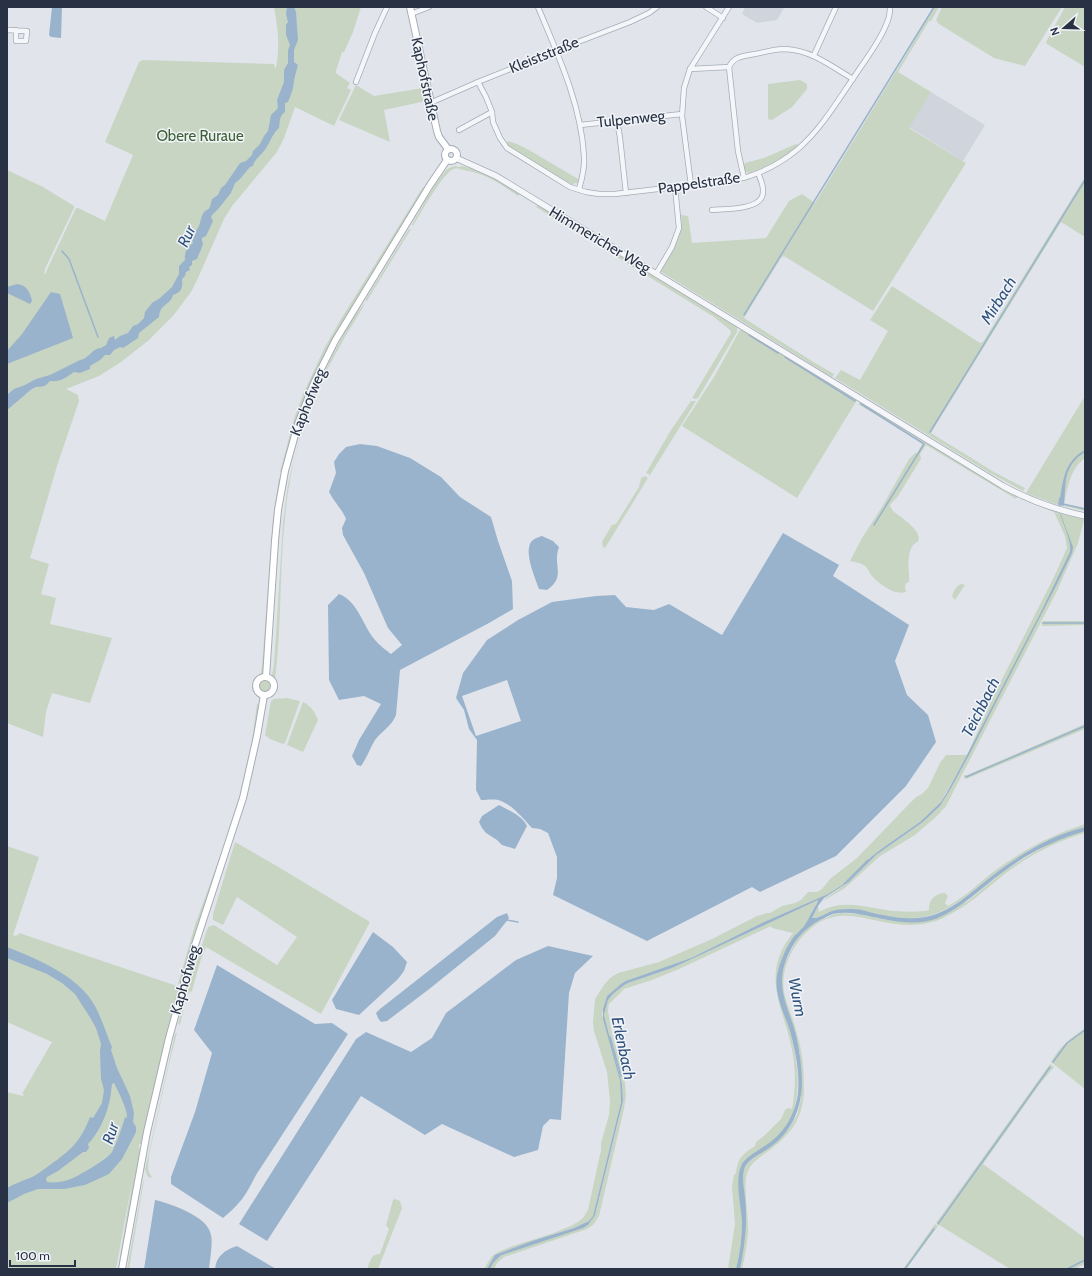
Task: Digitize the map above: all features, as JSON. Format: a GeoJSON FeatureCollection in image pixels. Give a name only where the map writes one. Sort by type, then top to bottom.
{"type":"FeatureCollection","features":[{"type":"Feature","properties":{"kind":"main road","name":"Kaphofstraße"},"geometry":{"type":"LineString","coordinates":[[410,7],[430,103],[439,137],[448,149]]}},
{"type":"Feature","properties":{"kind":"main road"},"geometry":{"type":"LineString","coordinates":[[448,149],[455,149],[457,153],[456,158],[452,161],[447,160],[444,154],[448,149]]}},
{"type":"Feature","properties":{"kind":"main road","name":"Kaphofweg"},"geometry":{"type":"LineString","coordinates":[[266,677],[278,510],[285,471],[298,424],[314,383],[335,341],[426,191],[447,160]]}},
{"type":"Feature","properties":{"kind":"main road","name":"Kaphofweg"},"geometry":{"type":"LineString","coordinates":[[266,677],[271,679],[274,686],[271,693],[264,695],[257,691],[256,684],[261,678],[266,677]]}},
{"type":"Feature","properties":{"kind":"main road","name":"Kaphofweg"},"geometry":{"type":"LineString","coordinates":[[122,1269],[138,1177],[158,1080],[193,950],[243,798],[257,736],[264,695]]}},
{"type":"Feature","properties":{"kind":"street"},"geometry":{"type":"LineString","coordinates":[[356,82],[387,7]]}},
{"type":"Feature","properties":{"kind":"street"},"geometry":{"type":"LineString","coordinates":[[411,14],[429,7]]}},
{"type":"Feature","properties":{"kind":"street"},"geometry":{"type":"LineString","coordinates":[[538,7],[556,50],[577,110],[584,157],[584,172],[579,189]]}},
{"type":"Feature","properties":{"kind":"street","name":"Kleiststraße"},"geometry":{"type":"LineString","coordinates":[[430,103],[556,50],[630,22],[649,13],[657,7]]}},
{"type":"Feature","properties":{"kind":"street"},"geometry":{"type":"LineString","coordinates":[[706,7],[722,18]]}},
{"type":"Feature","properties":{"kind":"street"},"geometry":{"type":"LineString","coordinates":[[691,185],[682,114],[684,88],[690,69],[729,7]]}},
{"type":"Feature","properties":{"kind":"street"},"geometry":{"type":"LineString","coordinates":[[814,55],[836,7]]}},
{"type":"Feature","properties":{"kind":"street","name":"Pappelstraße"},"geometry":{"type":"LineString","coordinates":[[478,82],[486,96],[492,112],[493,122],[500,138],[507,148],[570,187],[599,194],[626,193],[744,178],[758,173],[785,159],[807,141],[826,120],[886,27],[889,19],[890,7]]}},
{"type":"Feature","properties":{"kind":"street"},"geometry":{"type":"LineString","coordinates":[[7,30],[16,30]]}},
{"type":"Feature","properties":{"kind":"street"},"geometry":{"type":"LineString","coordinates":[[744,178],[738,151],[729,67],[734,59],[741,56],[784,49],[800,50],[814,55],[853,79]]}},
{"type":"Feature","properties":{"kind":"street"},"geometry":{"type":"LineString","coordinates":[[690,69],[729,67]]}},
{"type":"Feature","properties":{"kind":"street"},"geometry":{"type":"LineString","coordinates":[[459,130],[492,112]]}},
{"type":"Feature","properties":{"kind":"street","name":"Tulpenweg"},"geometry":{"type":"LineString","coordinates":[[580,125],[682,114]]}},
{"type":"Feature","properties":{"kind":"street"},"geometry":{"type":"LineString","coordinates":[[617,120],[626,193]]}},
{"type":"Feature","properties":{"kind":"street","name":"Himmericher Weg"},"geometry":{"type":"LineString","coordinates":[[456,158],[496,176],[1003,486],[1021,496],[1055,509],[1085,516]]}},
{"type":"Feature","properties":{"kind":"street"},"geometry":{"type":"LineString","coordinates":[[712,210],[755,204],[761,198],[763,192],[762,182],[758,173]]}},
{"type":"Feature","properties":{"kind":"street"},"geometry":{"type":"LineString","coordinates":[[656,274],[672,248],[679,228],[675,187]]}},
{"type":"Feature","properties":{"kind":"shaded area"},"geometry":{"type":"Polygon","coordinates":[[[745,7],[784,8],[777,20],[757,23],[742,14],[745,7]]]}},
{"type":"Feature","properties":{"kind":"shaded area"},"geometry":{"type":"Polygon","coordinates":[[[931,92],[985,125],[963,161],[909,127],[931,92]]]}},
{"type":"Feature","properties":{"kind":"green space","name":"Obere Ruraue"},"geometry":{"type":"Polygon","coordinates":[[[274,7],[361,7],[353,32],[344,52],[342,52],[336,71],[336,73],[350,83],[347,88],[351,90],[334,126],[295,107],[284,138],[277,152],[232,206],[224,219],[191,292],[173,316],[149,340],[121,362],[99,376],[66,389],[78,395],[79,401],[57,466],[30,558],[49,564],[41,594],[56,598],[50,624],[112,638],[90,703],[52,693],[46,712],[43,737],[7,723],[7,170],[43,187],[74,206],[45,269],[45,274],[76,208],[105,221],[133,155],[105,142],[139,62],[143,60],[274,64],[276,68],[278,38],[274,7]]]}},
{"type":"Feature","properties":{"kind":"green space"},"geometry":{"type":"Polygon","coordinates":[[[934,7],[939,7],[898,72],[931,92],[909,128],[966,163],[873,311],[784,256],[781,258],[744,318],[834,374],[832,377],[660,271],[679,238],[681,230],[681,215],[688,216],[692,243],[766,238],[789,201],[802,194],[815,203],[934,7]]]}},
{"type":"Feature","properties":{"kind":"green space"},"geometry":{"type":"Polygon","coordinates":[[[942,7],[1062,7],[1025,66],[994,58],[939,24],[936,20],[942,7]]]}},
{"type":"Feature","properties":{"kind":"green space"},"geometry":{"type":"Polygon","coordinates":[[[1065,7],[1085,7],[1085,67],[1046,42],[1065,7]]]}},
{"type":"Feature","properties":{"kind":"green space"},"geometry":{"type":"Polygon","coordinates":[[[800,80],[807,84],[807,89],[792,107],[772,120],[768,119],[768,84],[800,80]]]}},
{"type":"Feature","properties":{"kind":"green space"},"geometry":{"type":"Polygon","coordinates":[[[356,85],[374,96],[423,88],[426,101],[384,110],[390,142],[339,120],[356,85]]]}},
{"type":"Feature","properties":{"kind":"green space"},"geometry":{"type":"Polygon","coordinates":[[[508,141],[529,150],[578,179],[578,183],[573,185],[558,177],[509,147],[507,144],[508,141]]]}},
{"type":"Feature","properties":{"kind":"green space"},"geometry":{"type":"Polygon","coordinates":[[[796,144],[799,146],[775,162],[749,173],[745,171],[745,163],[764,158],[796,144]]]}},
{"type":"Feature","properties":{"kind":"green space"},"geometry":{"type":"Polygon","coordinates":[[[462,166],[481,171],[519,194],[518,196],[486,176],[471,171],[454,169],[444,177],[438,185],[413,226],[412,225],[419,212],[440,177],[449,168],[462,166]]]}},
{"type":"Feature","properties":{"kind":"green space"},"geometry":{"type":"Polygon","coordinates":[[[1085,177],[1085,237],[1061,222],[931,433],[994,472],[1025,488],[1023,491],[990,473],[835,378],[841,370],[860,380],[888,331],[870,320],[892,286],[980,343],[983,342],[1085,177]]]}},
{"type":"Feature","properties":{"kind":"green space"},"geometry":{"type":"Polygon","coordinates":[[[423,187],[426,188],[336,334],[318,367],[306,396],[283,470],[280,472],[294,419],[304,392],[325,347],[423,187]]]}},
{"type":"Feature","properties":{"kind":"green space"},"geometry":{"type":"Polygon","coordinates":[[[538,205],[737,327],[737,332],[698,398],[692,398],[731,333],[730,330],[714,317],[536,207],[538,205]]]}},
{"type":"Feature","properties":{"kind":"green space"},"geometry":{"type":"Polygon","coordinates":[[[409,229],[411,229],[366,302],[366,299],[409,229]]]}},
{"type":"Feature","properties":{"kind":"green space"},"geometry":{"type":"Polygon","coordinates":[[[660,273],[830,377],[830,378],[661,274],[660,273]]]}},
{"type":"Feature","properties":{"kind":"green space"},"geometry":{"type":"Polygon","coordinates":[[[365,304],[346,335],[324,375],[350,324],[365,304]]]}},
{"type":"Feature","properties":{"kind":"green space"},"geometry":{"type":"Polygon","coordinates":[[[740,330],[743,330],[857,400],[797,498],[682,426],[714,377],[740,330]]]}},
{"type":"Feature","properties":{"kind":"green space"},"geometry":{"type":"Polygon","coordinates":[[[322,377],[324,378],[309,411],[294,460],[302,429],[322,377]]]}},
{"type":"Feature","properties":{"kind":"green space"},"geometry":{"type":"Polygon","coordinates":[[[1085,396],[1085,458],[1076,467],[1073,473],[1068,485],[1064,504],[1085,508],[1085,511],[1055,504],[1026,493],[1085,396]]]}},
{"type":"Feature","properties":{"kind":"green space"},"geometry":{"type":"Polygon","coordinates":[[[691,401],[696,401],[650,475],[646,473],[671,430],[691,401]]]}},
{"type":"Feature","properties":{"kind":"green space"},"geometry":{"type":"Polygon","coordinates":[[[861,402],[1017,497],[1016,499],[926,445],[920,454],[921,459],[898,496],[890,505],[893,511],[914,528],[919,537],[909,554],[909,582],[906,583],[905,586],[906,592],[902,593],[892,591],[883,586],[871,575],[865,566],[860,563],[850,561],[909,459],[917,453],[923,443],[858,404],[861,402]]]}},
{"type":"Feature","properties":{"kind":"green space"},"geometry":{"type":"Polygon","coordinates":[[[293,465],[283,538],[279,639],[275,679],[272,675],[274,665],[283,523],[288,484],[293,465]]]}},
{"type":"Feature","properties":{"kind":"green space"},"geometry":{"type":"Polygon","coordinates":[[[645,476],[648,478],[605,548],[603,547],[602,542],[612,525],[616,524],[639,487],[641,478],[645,476]]]}},
{"type":"Feature","properties":{"kind":"green space"},"geometry":{"type":"Polygon","coordinates":[[[279,478],[281,480],[263,677],[259,679],[262,667],[273,518],[279,478]]]}},
{"type":"Feature","properties":{"kind":"green space"},"geometry":{"type":"Polygon","coordinates":[[[1022,498],[1059,513],[1084,520],[1078,543],[1057,591],[946,806],[915,835],[880,856],[845,888],[823,901],[849,882],[876,855],[923,822],[940,806],[968,757],[967,755],[997,689],[1053,579],[1067,548],[1065,536],[1054,512],[1021,499],[1022,498]]]}},
{"type":"Feature","properties":{"kind":"green space"},"geometry":{"type":"Polygon","coordinates":[[[962,584],[965,585],[955,600],[952,596],[957,587],[962,584]]]}},
{"type":"Feature","properties":{"kind":"green space"},"geometry":{"type":"Polygon","coordinates":[[[1043,621],[1085,621],[1085,625],[1043,626],[1041,624],[1043,621]]]}},
{"type":"Feature","properties":{"kind":"green space"},"geometry":{"type":"Polygon","coordinates":[[[265,679],[270,681],[272,686],[270,691],[265,693],[260,691],[258,686],[260,681],[265,679]]]}},
{"type":"Feature","properties":{"kind":"green space"},"geometry":{"type":"Polygon","coordinates":[[[287,698],[300,701],[285,743],[283,744],[270,739],[265,735],[271,701],[274,699],[287,698]]]}},
{"type":"Feature","properties":{"kind":"green space"},"geometry":{"type":"Polygon","coordinates":[[[303,702],[316,714],[318,720],[303,752],[287,745],[303,702]]]}},
{"type":"Feature","properties":{"kind":"green space"},"geometry":{"type":"Polygon","coordinates":[[[257,704],[260,705],[255,738],[241,799],[182,983],[178,984],[195,925],[222,851],[240,794],[252,741],[257,704]]]}},
{"type":"Feature","properties":{"kind":"green space"},"geometry":{"type":"Polygon","coordinates":[[[1085,724],[1085,729],[966,779],[964,778],[964,775],[1085,724]]]}},
{"type":"Feature","properties":{"kind":"green space"},"geometry":{"type":"Polygon","coordinates":[[[946,755],[967,755],[941,802],[920,822],[871,857],[847,882],[828,894],[764,922],[691,958],[621,984],[607,996],[602,1014],[620,1081],[621,1102],[593,1216],[589,1221],[574,1228],[532,1241],[496,1255],[487,1269],[484,1269],[492,1256],[498,1252],[569,1227],[581,1220],[588,1210],[601,1150],[601,1143],[609,1115],[610,1101],[607,1072],[594,1031],[593,1022],[595,999],[610,978],[618,973],[659,962],[712,939],[757,916],[770,913],[782,906],[795,903],[801,900],[808,892],[817,892],[822,889],[830,879],[857,858],[916,797],[928,788],[940,763],[946,755]]]}},
{"type":"Feature","properties":{"kind":"green space"},"geometry":{"type":"Polygon","coordinates":[[[1085,824],[1085,827],[1048,840],[1024,853],[962,899],[934,914],[918,918],[902,918],[848,909],[832,911],[820,917],[812,918],[818,906],[819,912],[829,908],[847,905],[856,905],[884,910],[913,912],[925,911],[929,910],[933,898],[941,893],[945,893],[948,896],[945,903],[948,906],[1025,850],[1048,838],[1085,824]]]}},
{"type":"Feature","properties":{"kind":"green space"},"geometry":{"type":"Polygon","coordinates":[[[1085,831],[1085,833],[1054,844],[1024,861],[952,914],[937,920],[926,924],[908,925],[854,916],[834,917],[824,920],[814,926],[795,946],[790,955],[784,973],[783,983],[785,997],[796,1029],[802,1055],[804,1084],[803,1101],[798,1119],[788,1133],[775,1146],[756,1160],[746,1176],[748,1232],[744,1260],[742,1269],[740,1269],[745,1199],[743,1172],[747,1164],[752,1159],[788,1130],[797,1115],[801,1098],[800,1056],[797,1039],[783,995],[781,981],[785,962],[796,941],[806,929],[815,923],[832,915],[841,913],[860,914],[886,920],[920,922],[968,901],[1004,871],[1051,843],[1072,834],[1085,831]]]}},
{"type":"Feature","properties":{"kind":"green space"},"geometry":{"type":"Polygon","coordinates":[[[235,842],[370,922],[321,1014],[206,947],[192,991],[187,994],[180,1025],[178,1024],[189,984],[208,927],[214,925],[277,965],[297,937],[237,897],[223,925],[213,920],[213,914],[235,842]]]}},
{"type":"Feature","properties":{"kind":"green space"},"geometry":{"type":"Polygon","coordinates":[[[7,846],[39,857],[13,935],[16,936],[20,933],[180,987],[149,1106],[143,1141],[139,1144],[140,1149],[120,1269],[118,1269],[134,1171],[116,1269],[7,1269],[7,1092],[23,1096],[24,1094],[22,1094],[52,1042],[7,1022],[7,846]]]}},
{"type":"Feature","properties":{"kind":"green space"},"geometry":{"type":"Polygon","coordinates":[[[818,900],[806,924],[787,946],[779,970],[778,992],[796,1057],[798,1076],[797,1096],[791,1118],[784,1130],[769,1144],[747,1158],[739,1172],[742,1233],[736,1269],[728,1269],[735,1224],[732,1186],[734,1175],[742,1156],[755,1146],[756,1142],[781,1119],[785,1110],[788,1108],[792,1109],[794,1093],[795,1069],[793,1053],[776,988],[778,961],[783,948],[793,933],[772,928],[771,926],[679,969],[624,989],[609,1004],[608,1011],[612,1034],[623,1071],[626,1095],[599,1216],[593,1225],[587,1229],[504,1257],[497,1263],[494,1269],[490,1269],[496,1258],[499,1256],[588,1225],[596,1212],[623,1101],[619,1070],[604,1015],[608,1000],[617,989],[628,983],[672,968],[818,900]]]}},
{"type":"Feature","properties":{"kind":"green space"},"geometry":{"type":"Polygon","coordinates":[[[1085,1028],[1085,1089],[1051,1062],[1054,1056],[1070,1039],[1085,1028]]]}},
{"type":"Feature","properties":{"kind":"green space"},"geometry":{"type":"Polygon","coordinates":[[[177,1033],[149,1155],[148,1170],[152,1178],[148,1177],[145,1170],[175,1034],[177,1033]]]}},
{"type":"Feature","properties":{"kind":"green space"},"geometry":{"type":"Polygon","coordinates":[[[1050,1064],[1054,1067],[1039,1085],[983,1164],[1085,1238],[1085,1264],[1074,1269],[1010,1269],[936,1223],[1050,1064]]]}},
{"type":"Feature","properties":{"kind":"green space"},"geometry":{"type":"Polygon","coordinates":[[[144,1180],[129,1269],[127,1269],[143,1182],[144,1180]]]}},
{"type":"Feature","properties":{"kind":"green space"},"geometry":{"type":"Polygon","coordinates":[[[395,1199],[400,1201],[402,1208],[378,1269],[367,1269],[373,1256],[380,1254],[389,1229],[386,1225],[393,1200],[395,1199]]]}},
{"type":"Feature","properties":{"kind":"green space"},"geometry":{"type":"Polygon","coordinates":[[[935,1224],[938,1226],[906,1269],[903,1269],[935,1224]]]}},
{"type":"Feature","properties":{"kind":"water"},"geometry":{"type":"Polygon","coordinates":[[[52,7],[62,7],[61,38],[51,37],[49,35],[52,7]]]}},
{"type":"Feature","properties":{"kind":"water"},"geometry":{"type":"Polygon","coordinates":[[[287,7],[294,7],[296,12],[298,40],[294,50],[294,62],[298,65],[293,83],[289,83],[289,97],[285,103],[285,112],[281,117],[279,128],[264,151],[253,166],[250,167],[235,183],[231,193],[212,215],[211,217],[213,221],[206,236],[202,238],[203,245],[197,259],[192,261],[192,265],[189,267],[190,270],[186,272],[182,279],[181,290],[173,295],[172,299],[161,309],[159,317],[139,333],[138,338],[123,348],[120,347],[114,350],[110,355],[105,355],[90,366],[90,369],[80,373],[74,372],[60,380],[50,381],[45,386],[36,387],[16,400],[7,403],[7,394],[14,389],[36,379],[50,375],[86,358],[98,348],[106,345],[109,338],[114,336],[115,340],[128,333],[133,326],[138,324],[144,318],[145,312],[152,303],[172,287],[179,274],[179,266],[185,260],[186,250],[193,243],[192,237],[199,226],[205,211],[210,208],[212,199],[218,195],[221,188],[225,185],[240,163],[246,161],[260,144],[268,131],[271,115],[278,108],[277,100],[284,82],[284,70],[288,63],[288,50],[290,45],[286,35],[286,25],[288,22],[286,14],[287,7]]]}},
{"type":"Feature","properties":{"kind":"water"},"geometry":{"type":"Polygon","coordinates":[[[17,284],[26,287],[28,290],[32,301],[30,304],[7,293],[7,287],[17,284]]]}},
{"type":"Feature","properties":{"kind":"water"},"geometry":{"type":"Polygon","coordinates":[[[51,292],[60,294],[73,338],[7,364],[7,351],[22,334],[51,292]]]}},
{"type":"Feature","properties":{"kind":"water"},"geometry":{"type":"Polygon","coordinates":[[[360,444],[377,446],[410,458],[441,477],[460,497],[491,517],[512,581],[513,609],[400,670],[396,715],[375,740],[361,766],[357,765],[352,756],[359,740],[381,704],[364,696],[339,700],[329,680],[328,605],[339,594],[346,597],[356,608],[377,642],[391,654],[402,645],[388,628],[364,573],[343,535],[342,528],[346,519],[329,492],[336,473],[334,462],[339,454],[346,447],[360,444]]]}},
{"type":"Feature","properties":{"kind":"water"},"geometry":{"type":"Polygon","coordinates":[[[1085,450],[1085,452],[1078,457],[1069,469],[1066,482],[1064,506],[1059,505],[1065,473],[1072,460],[1085,450]]]}},
{"type":"Feature","properties":{"kind":"water"},"geometry":{"type":"Polygon","coordinates":[[[1060,514],[1073,547],[1072,553],[968,757],[940,806],[923,822],[876,855],[849,882],[824,898],[812,918],[820,917],[832,911],[845,909],[907,918],[919,918],[935,914],[944,911],[961,901],[1002,868],[1024,853],[1060,835],[1085,827],[1085,831],[1064,838],[1032,853],[1012,865],[964,903],[938,918],[920,922],[907,922],[854,913],[833,914],[815,923],[798,939],[790,951],[785,964],[782,975],[782,986],[797,1039],[801,1062],[802,1084],[800,1103],[789,1128],[777,1142],[753,1159],[745,1167],[743,1178],[746,1204],[746,1225],[740,1269],[736,1269],[739,1257],[742,1227],[738,1184],[740,1170],[746,1159],[770,1142],[782,1131],[791,1117],[798,1093],[796,1060],[789,1028],[778,995],[776,982],[777,975],[787,947],[805,925],[818,900],[672,968],[628,983],[617,989],[608,1000],[604,1015],[622,1084],[623,1101],[595,1215],[588,1225],[583,1228],[499,1256],[496,1258],[490,1269],[487,1269],[495,1255],[532,1241],[574,1228],[589,1221],[593,1216],[621,1102],[620,1081],[603,1019],[603,1009],[607,996],[626,981],[691,958],[764,922],[828,894],[847,882],[871,857],[920,822],[941,802],[1040,614],[1070,552],[1069,538],[1060,514]]]}},
{"type":"Feature","properties":{"kind":"water"},"geometry":{"type":"Polygon","coordinates":[[[783,533],[839,565],[833,576],[909,625],[895,661],[907,695],[928,715],[936,742],[906,786],[836,856],[760,892],[752,887],[647,941],[553,895],[557,878],[557,857],[548,833],[540,829],[532,828],[515,810],[501,801],[481,800],[476,790],[477,740],[469,729],[464,710],[456,698],[463,673],[487,640],[518,620],[552,602],[615,595],[626,607],[654,610],[669,604],[722,635],[783,533]],[[507,680],[462,696],[476,736],[521,721],[507,680]]]}},
{"type":"Feature","properties":{"kind":"water"},"geometry":{"type":"Polygon","coordinates":[[[542,536],[553,541],[559,547],[557,554],[558,575],[553,585],[547,590],[539,589],[532,571],[529,556],[530,544],[534,539],[542,536]]]}},
{"type":"Feature","properties":{"kind":"water"},"geometry":{"type":"Polygon","coordinates":[[[499,805],[519,816],[527,826],[515,849],[502,845],[486,833],[479,822],[482,816],[499,805]]]}},
{"type":"Feature","properties":{"kind":"water"},"geometry":{"type":"Polygon","coordinates":[[[507,913],[509,918],[495,936],[387,1021],[381,1022],[376,1013],[380,1009],[497,917],[507,913]]]}},
{"type":"Feature","properties":{"kind":"water"},"geometry":{"type":"Polygon","coordinates":[[[373,932],[393,947],[407,962],[404,971],[398,979],[359,1015],[336,1009],[332,1000],[373,932]]]}},
{"type":"Feature","properties":{"kind":"water"},"geometry":{"type":"Polygon","coordinates":[[[548,946],[593,956],[575,973],[569,993],[561,1120],[550,1119],[543,1126],[538,1150],[514,1157],[442,1124],[425,1135],[361,1096],[267,1241],[239,1224],[356,1039],[366,1032],[411,1052],[432,1038],[446,1013],[516,960],[548,946]]]}},
{"type":"Feature","properties":{"kind":"water"},"geometry":{"type":"Polygon","coordinates":[[[7,947],[44,963],[68,977],[88,995],[100,1016],[112,1047],[111,1050],[117,1068],[130,1096],[134,1113],[133,1122],[136,1127],[136,1132],[122,1159],[109,1174],[85,1185],[64,1189],[38,1189],[24,1194],[7,1203],[7,1188],[37,1174],[72,1147],[82,1134],[90,1117],[93,1118],[102,1103],[104,1090],[101,1079],[101,1044],[96,1028],[75,994],[62,983],[47,974],[7,958],[7,947]],[[114,1083],[112,1084],[106,1114],[92,1140],[88,1144],[89,1148],[86,1152],[83,1152],[58,1171],[47,1177],[47,1182],[60,1182],[68,1180],[85,1172],[110,1155],[125,1117],[127,1118],[124,1106],[114,1083]]]}},
{"type":"Feature","properties":{"kind":"water"},"geometry":{"type":"Polygon","coordinates":[[[217,965],[315,1024],[332,1023],[348,1034],[256,1175],[246,1193],[239,1203],[223,1218],[171,1184],[171,1177],[195,1112],[212,1053],[194,1030],[217,965]]]}},
{"type":"Feature","properties":{"kind":"water"},"geometry":{"type":"Polygon","coordinates":[[[155,1200],[170,1204],[188,1212],[203,1222],[208,1228],[212,1242],[209,1269],[144,1269],[155,1200]]]}},
{"type":"Feature","properties":{"kind":"water"},"geometry":{"type":"Polygon","coordinates":[[[237,1246],[276,1269],[215,1269],[219,1257],[229,1249],[237,1246]]]}},
{"type":"Feature","properties":{"kind":"waterway"},"geometry":{"type":"LineString","coordinates":[[744,315],[934,7]]}},
{"type":"Feature","properties":{"kind":"waterway","name":"Rur"},"geometry":{"type":"LineString","coordinates":[[285,99],[289,88],[291,73]]}},
{"type":"Feature","properties":{"kind":"waterway","name":"Mirbach"},"geometry":{"type":"LineString","coordinates":[[930,432],[1085,180]]}},
{"type":"Feature","properties":{"kind":"waterway"},"geometry":{"type":"LineString","coordinates":[[62,251],[69,259],[98,337]]}},
{"type":"Feature","properties":{"kind":"waterway"},"geometry":{"type":"LineString","coordinates":[[749,335],[778,353]]}},
{"type":"Feature","properties":{"kind":"waterway"},"geometry":{"type":"LineString","coordinates":[[785,357],[855,401]]}},
{"type":"Feature","properties":{"kind":"waterway","name":"Rur"},"geometry":{"type":"LineString","coordinates":[[7,405],[21,393]]}},
{"type":"Feature","properties":{"kind":"waterway","name":"Mirbach"},"geometry":{"type":"LineString","coordinates":[[861,404],[924,444],[874,525]]}},
{"type":"Feature","properties":{"kind":"waterway","name":"Teichbach"},"geometry":{"type":"LineString","coordinates":[[1060,498],[1060,508]]}},
{"type":"Feature","properties":{"kind":"waterway"},"geometry":{"type":"LineString","coordinates":[[1063,504],[1085,509]]}},
{"type":"Feature","properties":{"kind":"waterway"},"geometry":{"type":"LineString","coordinates":[[1043,623],[1085,623]]}},
{"type":"Feature","properties":{"kind":"waterway"},"geometry":{"type":"LineString","coordinates":[[966,777],[1085,726]]}},
{"type":"Feature","properties":{"kind":"waterway","name":"Teichbach"},"geometry":{"type":"LineString","coordinates":[[844,884],[868,860]]}},
{"type":"Feature","properties":{"kind":"waterway"},"geometry":{"type":"LineString","coordinates":[[507,920],[518,922]]}},
{"type":"Feature","properties":{"kind":"waterway","name":"Erlenbach"},"geometry":{"type":"LineString","coordinates":[[613,993],[623,985]]}},
{"type":"Feature","properties":{"kind":"waterway"},"geometry":{"type":"LineString","coordinates":[[1053,1062],[1067,1043],[1085,1030]]}},
{"type":"Feature","properties":{"kind":"waterway","name":"Erlenbach"},"geometry":{"type":"LineString","coordinates":[[610,1037],[621,1076]]}},
{"type":"Feature","properties":{"kind":"waterway"},"geometry":{"type":"LineString","coordinates":[[938,1224],[1050,1067]]}},
{"type":"Feature","properties":{"kind":"waterway"},"geometry":{"type":"LineString","coordinates":[[905,1269],[934,1229]]}},
{"type":"Feature","properties":{"kind":"waterway","name":"Erlenbach"},"geometry":{"type":"LineString","coordinates":[[494,1261],[500,1255]]}},
{"type":"Feature","properties":{"kind":"waterway"},"geometry":{"type":"LineString","coordinates":[[1067,1269],[1085,1260]]}},
{"type":"Feature","properties":{"kind":"water label","name":"Wurm"},"geometry":{"type":"Point","coordinates":[798,997]}}]}
